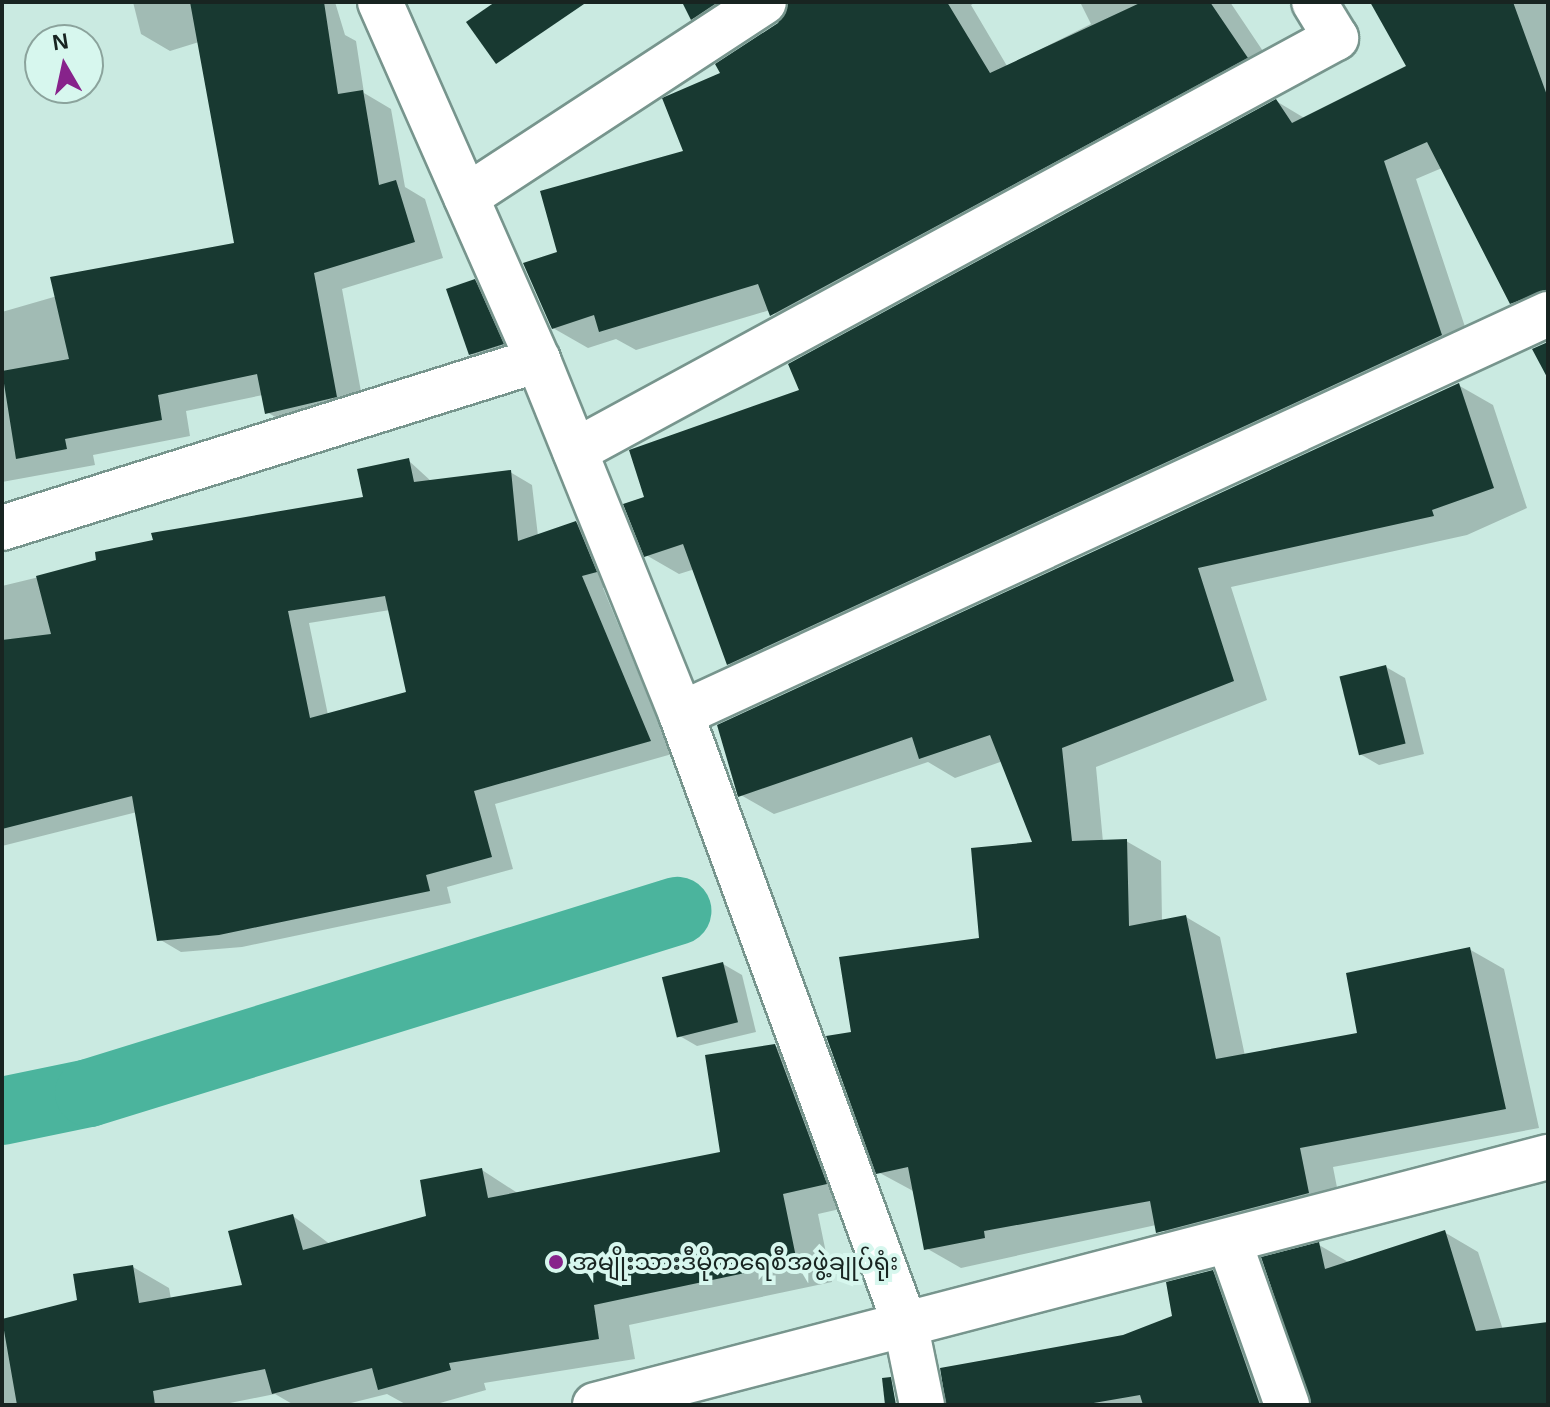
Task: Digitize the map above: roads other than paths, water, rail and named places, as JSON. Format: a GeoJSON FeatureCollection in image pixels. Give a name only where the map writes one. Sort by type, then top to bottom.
{"type":"FeatureCollection","features":[{"type":"Feature","properties":{"kind":"street"},"geometry":{"type":"LineString","coordinates":[[380,2],[538,360],[681,714],[906,1327],[922,1405]]}},
{"type":"Feature","properties":{"kind":"street"},"geometry":{"type":"LineString","coordinates":[[466,197],[764,2]]}},
{"type":"Feature","properties":{"kind":"street"},"geometry":{"type":"LineString","coordinates":[[575,451],[1336,38],[1314,2]]}},
{"type":"Feature","properties":{"kind":"street"},"geometry":{"type":"LineString","coordinates":[[681,714],[1548,314]]}},
{"type":"Feature","properties":{"kind":"street"},"geometry":{"type":"LineString","coordinates":[[2,528],[538,360]]}},
{"type":"Feature","properties":{"kind":"street"},"geometry":{"type":"LineString","coordinates":[[595,1405],[906,1327],[1548,1157]]}},
{"type":"Feature","properties":{"kind":"street"},"geometry":{"type":"LineString","coordinates":[[1229,1241],[1287,1405]]}},
{"type":"Feature","properties":{"kind":"waterway"},"geometry":{"type":"LineString","coordinates":[[2,1111],[89,1093],[677,911]]}},
{"type":"Feature","properties":{"kind":"place","name":"အမျိုးသားဒီမိုကရေစီအဖွဲ့ချုပ်ရုံး"},"geometry":{"type":"Point","coordinates":[556,1262]}}]}
